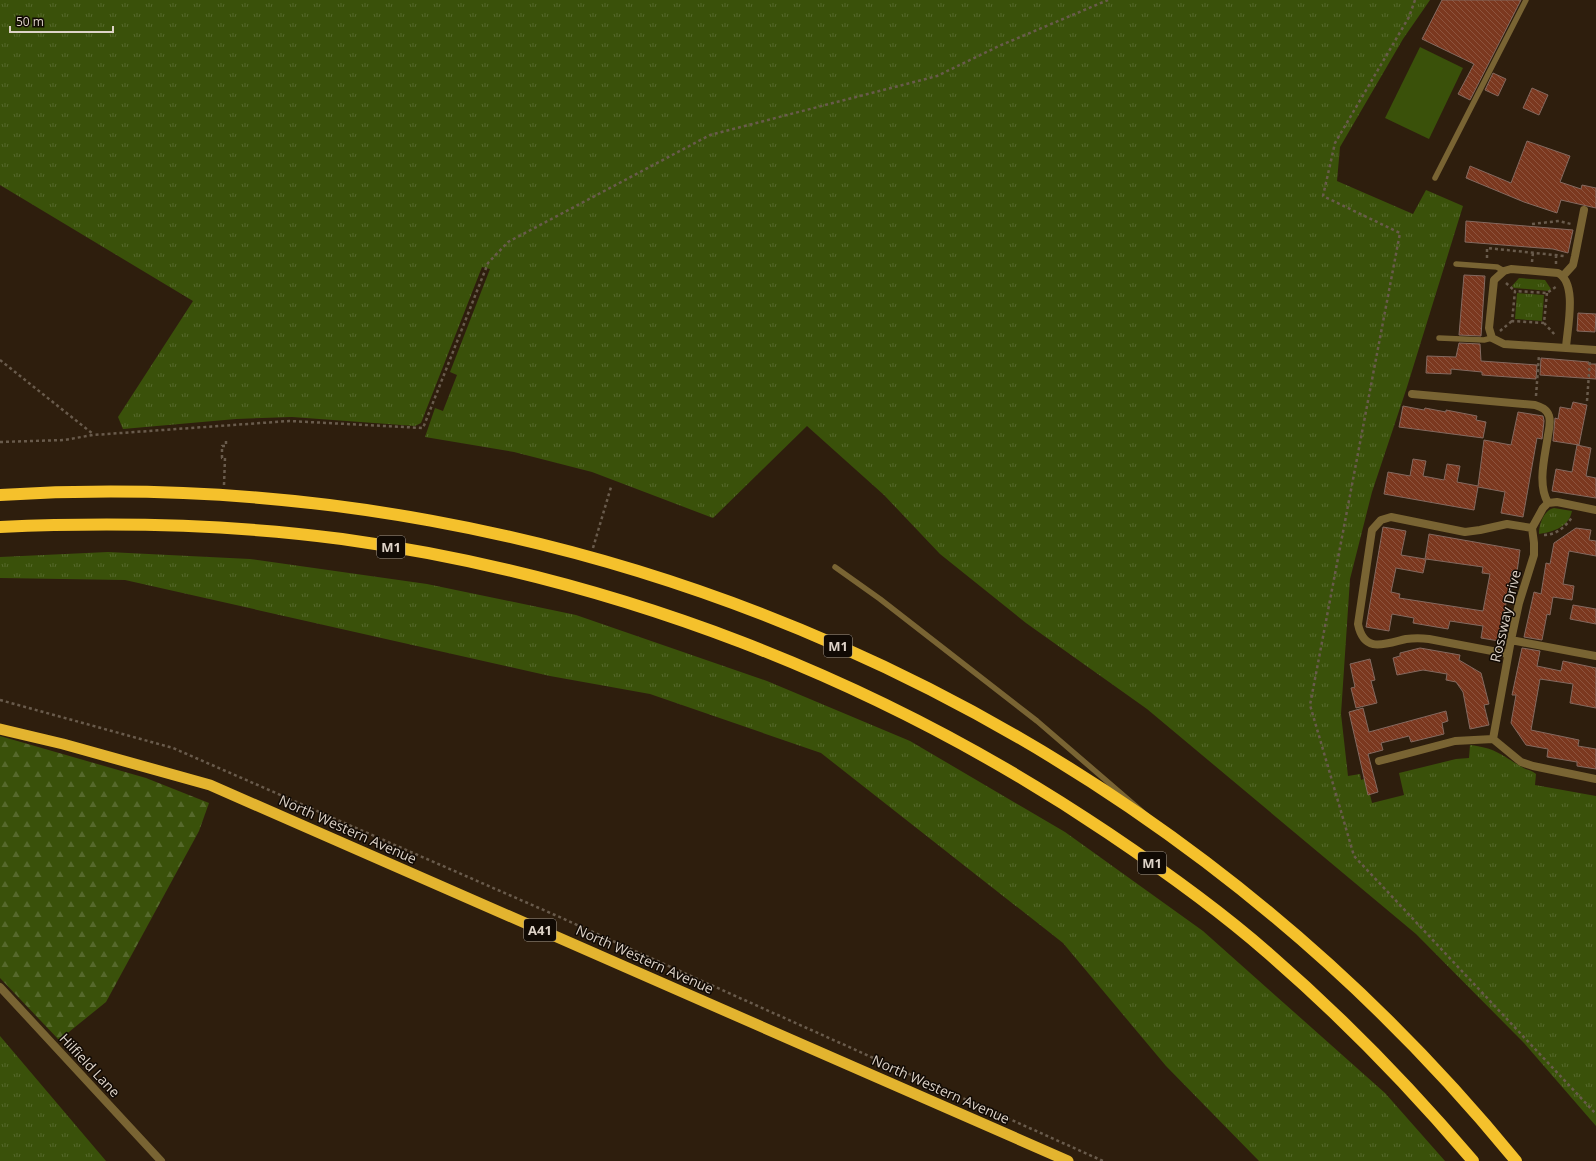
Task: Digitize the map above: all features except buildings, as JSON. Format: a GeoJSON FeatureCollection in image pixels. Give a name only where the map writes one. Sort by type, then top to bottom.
{"type":"FeatureCollection","features":[{"type":"Feature","properties":{"kind":"highway","name":"M1"},"geometry":{"type":"LineString","coordinates":[[0,495],[58,491],[129,491],[270,498],[341,506],[424,519],[481,530],[591,558],[691,587],[826,640],[891,669],[1027,741],[1096,783],[1226,876],[1327,961],[1420,1052],[1516,1161]]}},
{"type":"Feature","properties":{"kind":"highway","name":"M1"},"geometry":{"type":"LineString","coordinates":[[0,527],[130,523],[198,526],[338,538],[404,548],[489,566],[612,597],[682,619],[814,671],[878,699],[945,733],[1012,772],[1123,843],[1204,901],[1265,950],[1347,1024],[1411,1091],[1473,1161]]}},
{"type":"Feature","properties":{"kind":"highway","name":"North Western Avenue"},"geometry":{"type":"LineString","coordinates":[[0,729],[64,744],[210,785],[1068,1161]]}},
{"type":"Feature","properties":{"kind":"street"},"geometry":{"type":"LineString","coordinates":[[1563,276],[1574,260],[1584,210]]}},
{"type":"Feature","properties":{"kind":"street"},"geometry":{"type":"LineString","coordinates":[[1566,348],[1570,291],[1563,276],[1558,273],[1511,270],[1504,271],[1494,280],[1490,328],[1492,338],[1504,344],[1594,350]]}},
{"type":"Feature","properties":{"kind":"street"},"geometry":{"type":"LineString","coordinates":[[1412,394],[1535,405],[1543,408],[1547,412],[1550,421],[1543,468],[1543,488],[1548,504]]}},
{"type":"Feature","properties":{"kind":"street"},"geometry":{"type":"LineString","coordinates":[[1508,654],[1428,639],[1416,638],[1377,645],[1366,641],[1359,631],[1358,624],[1372,530],[1381,520],[1391,517],[1465,532],[1507,524],[1532,532],[1543,508],[1548,504],[1557,502],[1596,510]]}},
{"type":"Feature","properties":{"kind":"street","name":"Rossway Drive"},"geometry":{"type":"LineString","coordinates":[[1493,739],[1511,640],[1534,554],[1532,532]]}},
{"type":"Feature","properties":{"kind":"street"},"geometry":{"type":"LineString","coordinates":[[1511,640],[1596,656]]}},
{"type":"Feature","properties":{"kind":"street"},"geometry":{"type":"LineString","coordinates":[[1378,761],[1455,741],[1493,739],[1521,762],[1533,766],[1596,779]]}},
{"type":"Feature","properties":{"kind":"street","name":"Hilfield Lane"},"geometry":{"type":"LineString","coordinates":[[0,987],[161,1161]]}},
{"type":"Feature","properties":{"kind":"lane"},"geometry":{"type":"LineString","coordinates":[[1436,178],[1526,0]]}},
{"type":"Feature","properties":{"kind":"lane"},"geometry":{"type":"LineString","coordinates":[[1456,264],[1497,267],[1504,271]]}},
{"type":"Feature","properties":{"kind":"lane"},"geometry":{"type":"LineString","coordinates":[[1439,338],[1484,340],[1492,338]]}},
{"type":"Feature","properties":{"kind":"lane"},"geometry":{"type":"LineString","coordinates":[[835,567],[1037,721],[1162,829]]}},
{"type":"Feature","properties":{"kind":"path"},"geometry":{"type":"LineString","coordinates":[[0,442],[64,440],[93,435],[289,421],[423,428],[488,262],[508,242],[710,135],[937,76],[999,46],[1108,0]]}},
{"type":"Feature","properties":{"kind":"path"},"geometry":{"type":"LineString","coordinates":[[1415,0],[1409,17],[1336,143],[1323,196],[1400,233],[1310,705],[1354,856],[1596,1114]]}},
{"type":"Feature","properties":{"kind":"path"},"geometry":{"type":"LineString","coordinates":[[1532,224],[1559,221],[1581,226]]}},
{"type":"Feature","properties":{"kind":"path"},"geometry":{"type":"LineString","coordinates":[[1486,266],[1487,248],[1556,254],[1574,260]]}},
{"type":"Feature","properties":{"kind":"path"},"geometry":{"type":"LineString","coordinates":[[1515,291],[1546,293],[1544,323],[1512,321],[1515,291]]}},
{"type":"Feature","properties":{"kind":"path"},"geometry":{"type":"LineString","coordinates":[[1535,405],[1540,346]]}},
{"type":"Feature","properties":{"kind":"path"},"geometry":{"type":"LineString","coordinates":[[1587,401],[1594,350]]}},
{"type":"Feature","properties":{"kind":"path"},"geometry":{"type":"LineString","coordinates":[[0,360],[93,435]]}},
{"type":"Feature","properties":{"kind":"path"},"geometry":{"type":"LineString","coordinates":[[224,471],[222,446],[226,446],[226,438]]}},
{"type":"Feature","properties":{"kind":"path"},"geometry":{"type":"LineString","coordinates":[[591,558],[611,487]]}},
{"type":"Feature","properties":{"kind":"path"},"geometry":{"type":"LineString","coordinates":[[1532,532],[1548,535],[1561,530],[1568,524],[1579,506]]}},
{"type":"Feature","properties":{"kind":"path"},"geometry":{"type":"LineString","coordinates":[[0,700],[173,748],[570,921],[1103,1161]]}},
{"type":"Feature","properties":{"kind":"green space"},"geometry":{"type":"Polygon","coordinates":[[[0,0],[1430,0],[1403,39],[1340,147],[1337,181],[1413,214],[1426,190],[1463,206],[1407,387],[1372,492],[1350,579],[1341,714],[1348,776],[1360,774],[1361,780],[1366,778],[1372,803],[1404,795],[1399,773],[1456,759],[1469,758],[1470,745],[1492,750],[1536,774],[1535,785],[1596,796],[1596,1126],[1524,1043],[1416,934],[1147,709],[1026,623],[940,554],[884,495],[807,426],[713,518],[592,472],[514,452],[425,437],[435,408],[443,411],[457,375],[450,372],[490,269],[482,267],[421,423],[415,426],[292,417],[236,419],[123,429],[118,417],[193,301],[0,185],[0,0]]]}},
{"type":"Feature","properties":{"kind":"green space"},"geometry":{"type":"Polygon","coordinates":[[[1420,47],[1463,68],[1429,139],[1385,118],[1420,47]]]}},
{"type":"Feature","properties":{"kind":"green space"},"geometry":{"type":"Polygon","coordinates":[[[1519,278],[1545,280],[1551,289],[1549,291],[1514,288],[1512,286],[1519,278]]]}},
{"type":"Feature","properties":{"kind":"green space"},"geometry":{"type":"Polygon","coordinates":[[[1517,293],[1544,295],[1542,321],[1515,319],[1517,293]]]}},
{"type":"Feature","properties":{"kind":"green space"},"geometry":{"type":"Polygon","coordinates":[[[1554,508],[1572,511],[1568,521],[1560,528],[1539,534],[1540,526],[1545,514],[1550,509],[1554,508]]]}},
{"type":"Feature","properties":{"kind":"green space"},"geometry":{"type":"Polygon","coordinates":[[[108,552],[250,559],[427,584],[576,615],[767,681],[910,741],[1065,832],[1203,931],[1385,1093],[1445,1161],[1259,1161],[1166,1066],[1063,943],[821,753],[650,694],[550,676],[125,580],[0,578],[0,557],[108,552]]]}},
{"type":"Feature","properties":{"kind":"green space"},"geometry":{"type":"Polygon","coordinates":[[[0,736],[146,778],[209,803],[199,831],[106,1002],[59,1040],[0,978],[0,736]]]}},
{"type":"Feature","properties":{"kind":"green space"},"geometry":{"type":"Polygon","coordinates":[[[0,1036],[106,1161],[0,1161],[0,1036]]]}}]}
